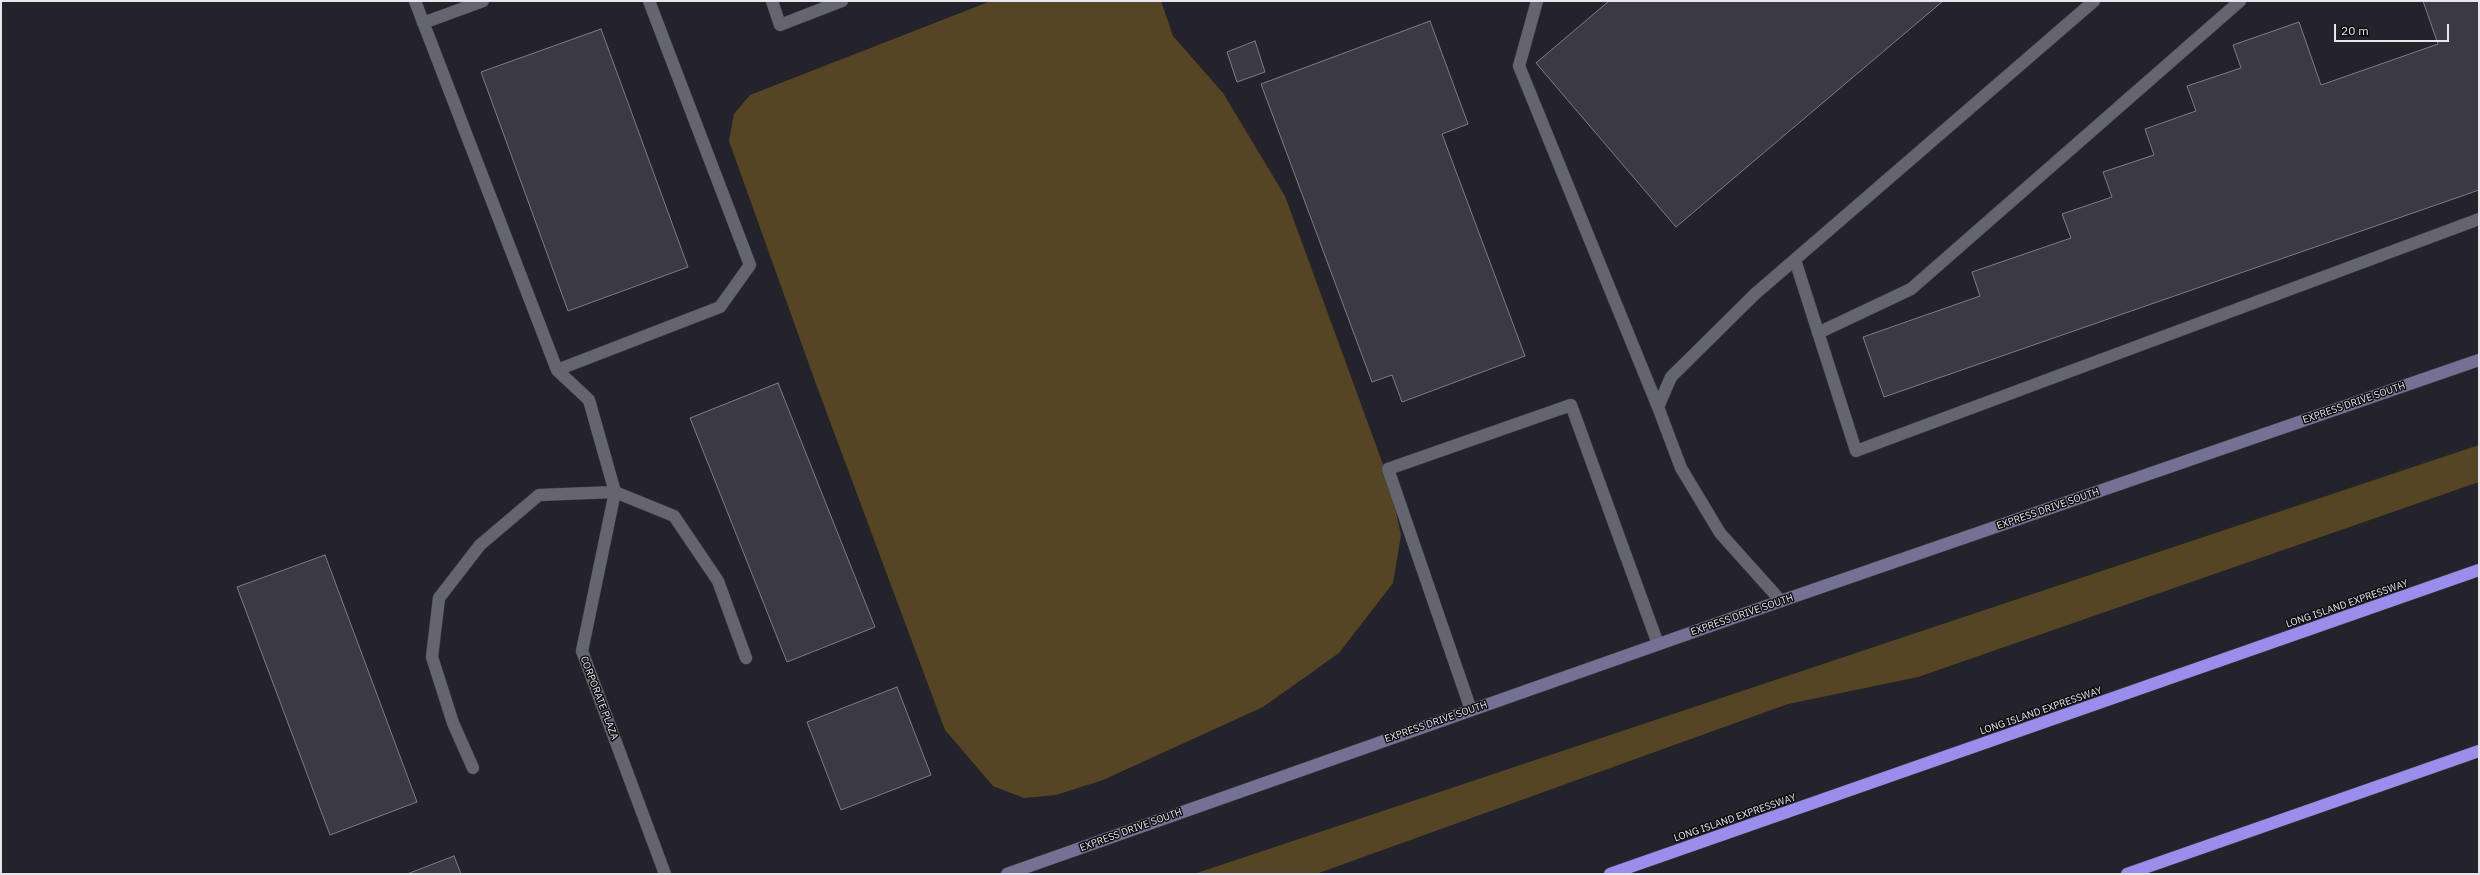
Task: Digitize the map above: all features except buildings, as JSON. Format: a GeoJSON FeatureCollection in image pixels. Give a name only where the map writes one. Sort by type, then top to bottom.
{"type":"FeatureCollection","features":[{"type":"Feature","properties":{"kind":"highway","name":"LONG ISLAND EXPRESSWAY"},"geometry":{"type":"LineString","coordinates":[[1610,874],[2479,570]]}},
{"type":"Feature","properties":{"kind":"highway"},"geometry":{"type":"LineString","coordinates":[[2127,874],[2479,751]]}},
{"type":"Feature","properties":{"kind":"main road","name":"EXPRESS DRIVE SOUTH"},"geometry":{"type":"LineString","coordinates":[[1007,874],[1781,601],[2479,360]]}},
{"type":"Feature","properties":{"kind":"street"},"geometry":{"type":"LineString","coordinates":[[415,1],[557,370],[589,400],[615,492]]}},
{"type":"Feature","properties":{"kind":"street"},"geometry":{"type":"LineString","coordinates":[[423,23],[483,1]]}},
{"type":"Feature","properties":{"kind":"street"},"geometry":{"type":"LineString","coordinates":[[557,370],[720,307],[750,265],[649,1]]}},
{"type":"Feature","properties":{"kind":"street"},"geometry":{"type":"LineString","coordinates":[[772,1],[780,24],[842,1]]}},
{"type":"Feature","properties":{"kind":"street"},"geometry":{"type":"LineString","coordinates":[[1537,1],[1519,66],[1658,407],[1680,468],[1720,534],[1781,601]]}},
{"type":"Feature","properties":{"kind":"street"},"geometry":{"type":"LineString","coordinates":[[1658,407],[1671,377],[1755,294],[2094,1]]}},
{"type":"Feature","properties":{"kind":"street"},"geometry":{"type":"LineString","coordinates":[[1818,332],[1911,289],[2240,1]]}},
{"type":"Feature","properties":{"kind":"street"},"geometry":{"type":"LineString","coordinates":[[1795,260],[1856,451],[2479,220]]}},
{"type":"Feature","properties":{"kind":"street"},"geometry":{"type":"LineString","coordinates":[[1471,710],[1388,470],[1571,405],[1658,644]]}},
{"type":"Feature","properties":{"kind":"street"},"geometry":{"type":"LineString","coordinates":[[473,768],[453,723],[432,657],[439,598],[480,545],[539,495],[615,492],[674,516],[718,581],[746,658]]}},
{"type":"Feature","properties":{"kind":"street","name":"CORPORATE PLAZA"},"geometry":{"type":"LineString","coordinates":[[615,492],[582,651],[665,874]]}},
{"type":"Feature","properties":{"kind":"shaded area"},"geometry":{"type":"Polygon","coordinates":[[[991,1],[1161,1],[1173,36],[1223,93],[1285,196],[1389,481],[1401,535],[1393,583],[1339,653],[1263,707],[1103,780],[1056,795],[1024,798],[993,786],[945,730],[816,384],[729,141],[734,114],[750,95],[991,1]]]}},
{"type":"Feature","properties":{"kind":"shaded area"},"geometry":{"type":"Polygon","coordinates":[[[2479,445],[2479,482],[1918,677],[1788,704],[1316,874],[1194,874],[2479,445]]]}}]}
